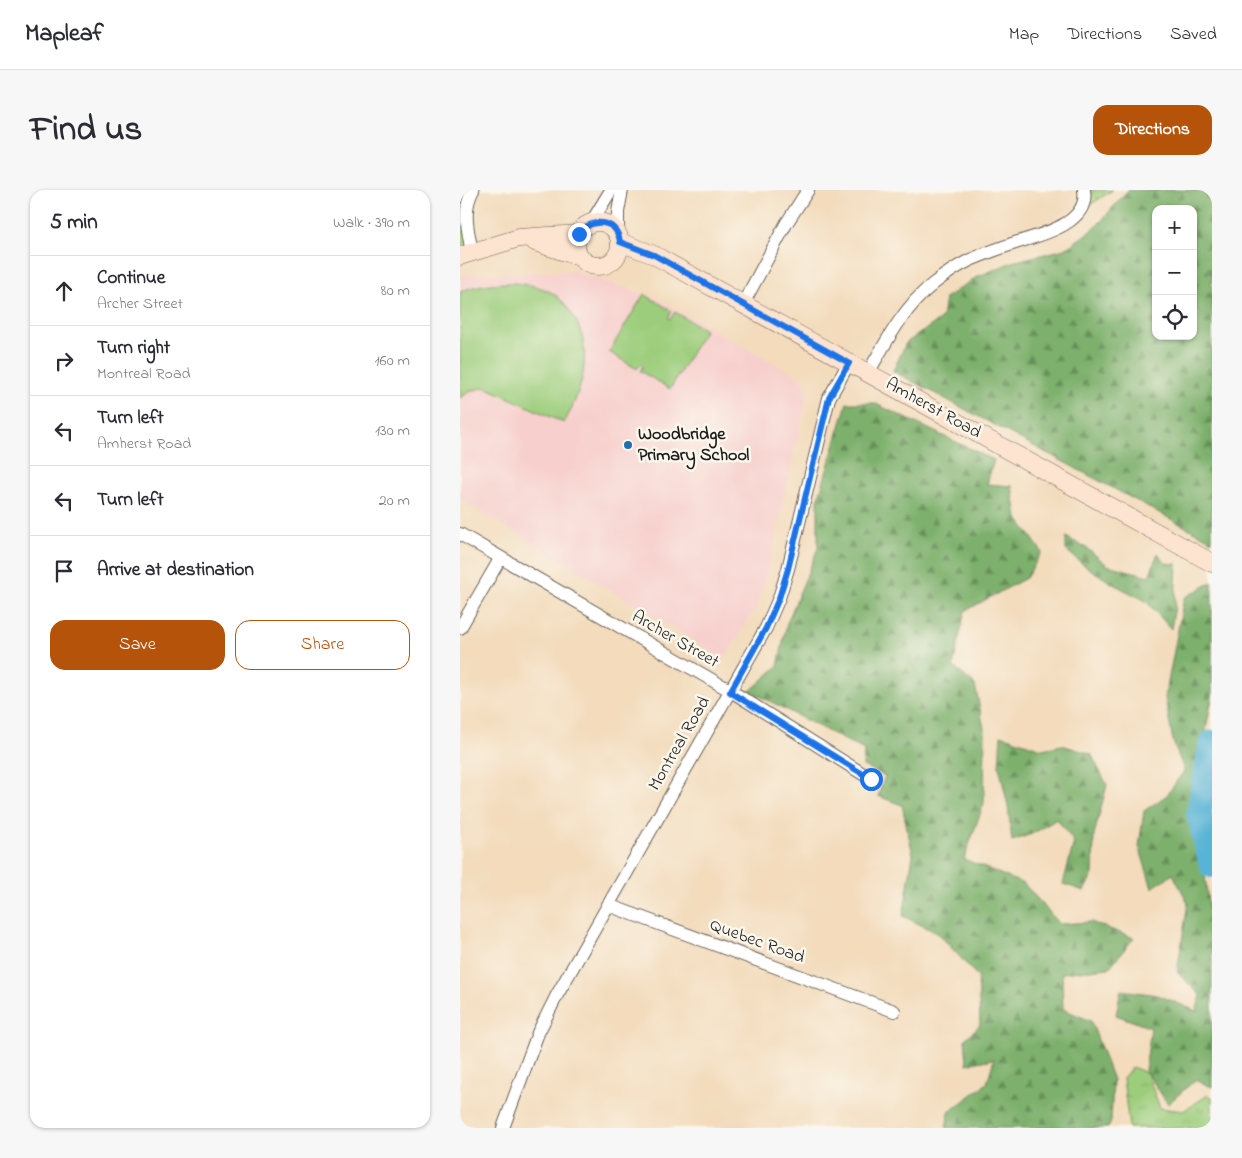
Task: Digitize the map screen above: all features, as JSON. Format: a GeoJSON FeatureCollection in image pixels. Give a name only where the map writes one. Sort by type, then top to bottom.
{"type":"FeatureCollection","features":[{"type":"Feature","properties":{"kind":"street"},"geometry":{"type":"LineString","coordinates":[[474,190],[467,207],[466,254],[520,238],[585,229],[604,223],[609,225],[619,238]]}},
{"type":"Feature","properties":{"kind":"street"},"geometry":{"type":"LineString","coordinates":[[580,257],[576,246],[611,190]]}},
{"type":"Feature","properties":{"kind":"street"},"geometry":{"type":"LineString","coordinates":[[614,260],[618,255],[618,212],[622,190]]}},
{"type":"Feature","properties":{"kind":"street"},"geometry":{"type":"LineString","coordinates":[[743,304],[786,224],[808,190]]}},
{"type":"Feature","properties":{"kind":"street"},"geometry":{"type":"LineString","coordinates":[[868,373],[901,320],[921,295],[932,285],[972,259],[1049,232],[1067,223],[1082,206],[1084,190]]}},
{"type":"Feature","properties":{"kind":"street"},"geometry":{"type":"LineString","coordinates":[[520,238],[552,246],[580,257],[596,266],[603,266],[614,260],[654,255]]}},
{"type":"Feature","properties":{"kind":"street","name":"Amherst Road"},"geometry":{"type":"LineString","coordinates":[[619,238],[654,255],[1212,563]]}},
{"type":"Feature","properties":{"kind":"street","name":"Montreal Road"},"geometry":{"type":"LineString","coordinates":[[503,1128],[538,1033],[557,995],[766,628],[779,598],[788,569],[829,398],[849,363]]}},
{"type":"Feature","properties":{"kind":"street","name":"Archer Street"},"geometry":{"type":"LineString","coordinates":[[460,534],[730,692],[871,779]]}},
{"type":"Feature","properties":{"kind":"street"},"geometry":{"type":"LineString","coordinates":[[460,628],[500,558]]}},
{"type":"Feature","properties":{"kind":"street","name":"Quebec Road"},"geometry":{"type":"LineString","coordinates":[[608,905],[894,1011]]}},
{"type":"Feature","properties":{"kind":"shaded area","name":"Woodbridge Primary School"},"geometry":{"type":"Polygon","coordinates":[[[573,271],[654,297],[799,377],[808,391],[768,570],[756,607],[724,659],[460,499],[460,277],[464,275],[573,271]]]}},
{"type":"Feature","properties":{"kind":"green space"},"geometry":{"type":"Polygon","coordinates":[[[460,190],[473,190],[471,195],[472,252],[460,256],[460,190]]]}},
{"type":"Feature","properties":{"kind":"green space"},"geometry":{"type":"Polygon","coordinates":[[[1084,190],[1113,190],[1076,214],[1084,190]]]}},
{"type":"Feature","properties":{"kind":"green space"},"geometry":{"type":"Polygon","coordinates":[[[1128,190],[1212,190],[1212,541],[893,371],[906,343],[942,318],[945,298],[977,277],[1012,262],[1065,249],[1096,227],[1128,190]]]}},
{"type":"Feature","properties":{"kind":"green space"},"geometry":{"type":"Polygon","coordinates":[[[514,283],[525,284],[552,293],[566,306],[579,327],[585,355],[584,369],[576,397],[564,423],[485,387],[471,391],[460,398],[460,292],[473,287],[514,283]]]}},
{"type":"Feature","properties":{"kind":"green space"},"geometry":{"type":"Polygon","coordinates":[[[644,294],[672,311],[668,318],[670,319],[675,312],[705,330],[670,389],[640,371],[643,366],[641,364],[637,369],[609,352],[644,294]]]}},
{"type":"Feature","properties":{"kind":"green space"},"geometry":{"type":"Polygon","coordinates":[[[847,403],[874,403],[994,460],[987,484],[1012,486],[1017,517],[1042,552],[1026,578],[965,611],[953,666],[975,685],[985,733],[984,803],[964,859],[1024,884],[1060,924],[1091,922],[1134,938],[1109,968],[1062,973],[1063,1009],[1091,1021],[1113,1080],[1111,1122],[1108,1128],[946,1128],[949,1112],[987,1083],[994,1059],[967,1064],[965,1039],[980,1025],[978,977],[939,934],[903,916],[913,855],[902,805],[878,796],[885,776],[863,766],[864,750],[750,691],[778,666],[787,623],[818,548],[818,500],[847,403]]]}},
{"type":"Feature","properties":{"kind":"green space"},"geometry":{"type":"Polygon","coordinates":[[[1066,537],[1088,549],[1107,565],[1149,576],[1158,553],[1165,563],[1177,564],[1175,606],[1171,629],[1146,601],[1113,584],[1084,565],[1066,550],[1066,537]]]}},
{"type":"Feature","properties":{"kind":"green space"},"geometry":{"type":"Polygon","coordinates":[[[1212,582],[1212,697],[1202,751],[1193,834],[1205,876],[1209,911],[1212,915],[1212,929],[1208,931],[1212,939],[1212,1087],[1195,1080],[1168,1104],[1145,1070],[1151,1028],[1116,1015],[1121,990],[1158,995],[1196,1011],[1201,996],[1177,972],[1188,903],[1173,874],[1152,888],[1139,846],[1144,811],[1167,795],[1184,771],[1173,741],[1165,698],[1184,598],[1212,582]]]}},
{"type":"Feature","properties":{"kind":"green space"},"geometry":{"type":"Polygon","coordinates":[[[1001,735],[1042,749],[1062,745],[1091,754],[1107,785],[1094,835],[1093,874],[1084,891],[1063,884],[1074,842],[1057,819],[1034,833],[1012,841],[1008,806],[999,766],[1001,735]]]}},
{"type":"Feature","properties":{"kind":"green space"},"geometry":{"type":"Polygon","coordinates":[[[1132,1067],[1147,1073],[1160,1108],[1183,1111],[1208,1095],[1212,1097],[1212,1128],[1129,1128],[1123,1078],[1132,1067]]]}},
{"type":"Feature","properties":{"kind":"waterway"},"geometry":{"type":"LineString","coordinates":[[1212,743],[1199,813],[1212,865]]}},
{"type":"Feature","properties":{"kind":"place","name":"Woodbridge Primary School"},"geometry":{"type":"Point","coordinates":[628,445]}},
{"type":"Feature","properties":{"kind":"route"},"geometry":{"type":"LineString","coordinates":[[579,234],[591,223],[597,222],[609,225],[618,234],[620,242],[654,255],[849,363],[829,398],[788,569],[779,598],[766,628],[730,692],[871,779]]}}]}
